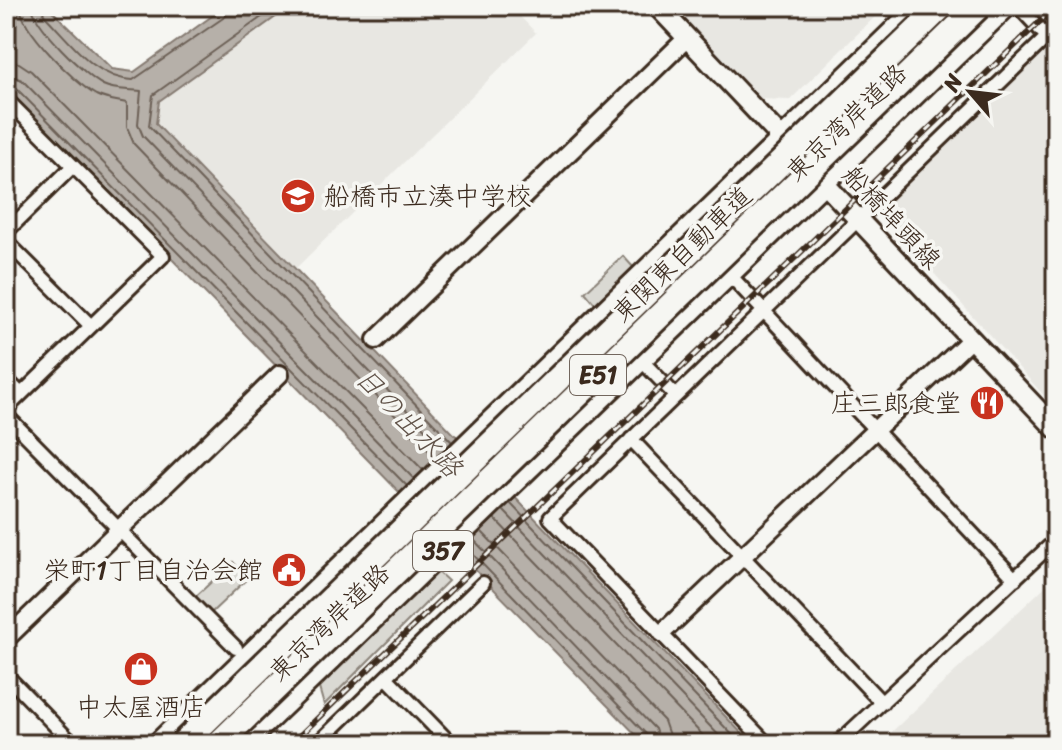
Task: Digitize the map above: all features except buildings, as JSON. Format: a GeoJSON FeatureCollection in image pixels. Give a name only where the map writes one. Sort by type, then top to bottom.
{"type":"FeatureCollection","features":[{"type":"Feature","properties":{"kind":"highway","name":"東京湾岸道路"},"geometry":{"type":"LineString","coordinates":[[159,744],[921,6]]}},
{"type":"Feature","properties":{"kind":"highway","name":"東関東自動車道"},"geometry":{"type":"LineString","coordinates":[[182,744],[942,6]]}},
{"type":"Feature","properties":{"kind":"highway","name":"東関東自動車道"},"geometry":{"type":"LineString","coordinates":[[218,744],[979,6]]}},
{"type":"Feature","properties":{"kind":"highway","name":"東京湾岸道路"},"geometry":{"type":"LineString","coordinates":[[245,743],[1005,6]]}},
{"type":"Feature","properties":{"kind":"main road","name":"船橋埠頭線"},"geometry":{"type":"LineString","coordinates":[[657,6],[1056,429]]}},
{"type":"Feature","properties":{"kind":"street"},"geometry":{"type":"LineString","coordinates":[[767,744],[550,518],[1047,37],[1018,6]]}},
{"type":"Feature","properties":{"kind":"street"},"geometry":{"type":"LineString","coordinates":[[376,340],[687,38]]}},
{"type":"Feature","properties":{"kind":"street"},"geometry":{"type":"LineString","coordinates":[[6,99],[163,256],[6,412],[236,648]]}},
{"type":"Feature","properties":{"kind":"street"},"geometry":{"type":"LineString","coordinates":[[6,232],[73,166]]}},
{"type":"Feature","properties":{"kind":"street"},"geometry":{"type":"LineString","coordinates":[[6,241],[91,326]]}},
{"type":"Feature","properties":{"kind":"street"},"geometry":{"type":"LineString","coordinates":[[729,274],[1015,579]]}},
{"type":"Feature","properties":{"kind":"street"},"geometry":{"type":"LineString","coordinates":[[662,633],[971,339]]}},
{"type":"Feature","properties":{"kind":"street"},"geometry":{"type":"LineString","coordinates":[[641,360],[676,396]]}},
{"type":"Feature","properties":{"kind":"street"},"geometry":{"type":"LineString","coordinates":[[6,639],[280,374]]}},
{"type":"Feature","properties":{"kind":"street"},"geometry":{"type":"LineString","coordinates":[[6,379],[21,394]]}},
{"type":"Feature","properties":{"kind":"street"},"geometry":{"type":"LineString","coordinates":[[631,439],[882,703]]}},
{"type":"Feature","properties":{"kind":"street"},"geometry":{"type":"LineString","coordinates":[[837,744],[1056,540]]}},
{"type":"Feature","properties":{"kind":"street"},"geometry":{"type":"LineString","coordinates":[[317,744],[483,583]]}},
{"type":"Feature","properties":{"kind":"street"},"geometry":{"type":"LineString","coordinates":[[6,675],[73,744]]}},
{"type":"Feature","properties":{"kind":"street"},"geometry":{"type":"LineString","coordinates":[[386,677],[451,744]]}},
{"type":"Feature","properties":{"kind":"shaded area","name":"船橋市立湊中学校"},"geometry":{"type":"Polygon","coordinates":[[[291,6],[510,6],[536,33],[296,268],[156,123],[158,101],[291,6]]]}},
{"type":"Feature","properties":{"kind":"shaded area"},"geometry":{"type":"Polygon","coordinates":[[[671,6],[886,6],[790,100],[759,99],[671,6]]]}},
{"type":"Feature","properties":{"kind":"shaded area"},"geometry":{"type":"Polygon","coordinates":[[[1056,37],[1056,409],[877,210],[1056,37]]]}},
{"type":"Feature","properties":{"kind":"shaded area"},"geometry":{"type":"Polygon","coordinates":[[[623,256],[634,268],[595,304],[585,292],[623,256]]]}},
{"type":"Feature","properties":{"kind":"shaded area"},"geometry":{"type":"Polygon","coordinates":[[[233,562],[248,578],[210,614],[195,597],[233,562]]]}},
{"type":"Feature","properties":{"kind":"shaded area"},"geometry":{"type":"Polygon","coordinates":[[[437,571],[448,581],[324,705],[319,688],[437,571]]]}},
{"type":"Feature","properties":{"kind":"shaded area"},"geometry":{"type":"Polygon","coordinates":[[[1054,578],[1056,744],[879,744],[1054,578]]]}},
{"type":"Feature","properties":{"kind":"water","name":"日の出水路"},"geometry":{"type":"Polygon","coordinates":[[[6,6],[47,6],[112,69],[134,72],[226,6],[291,6],[159,101],[156,124],[752,744],[645,744],[6,89],[6,6]]]}},
{"type":"Feature","properties":{"kind":"railway"},"geometry":{"type":"LineString","coordinates":[[291,744],[1056,6]]}},
{"type":"Feature","properties":{"kind":"place","name":"船橋市立湊中学校"},"geometry":{"type":"Point","coordinates":[298,196]}},
{"type":"Feature","properties":{"kind":"place","name":"庄三郎食堂"},"geometry":{"type":"Point","coordinates":[987,403]}},
{"type":"Feature","properties":{"kind":"place","name":"栄町1丁目自治会館"},"geometry":{"type":"Point","coordinates":[289,570]}},
{"type":"Feature","properties":{"kind":"place","name":"中太屋酒店"},"geometry":{"type":"Point","coordinates":[141,669]}}]}
